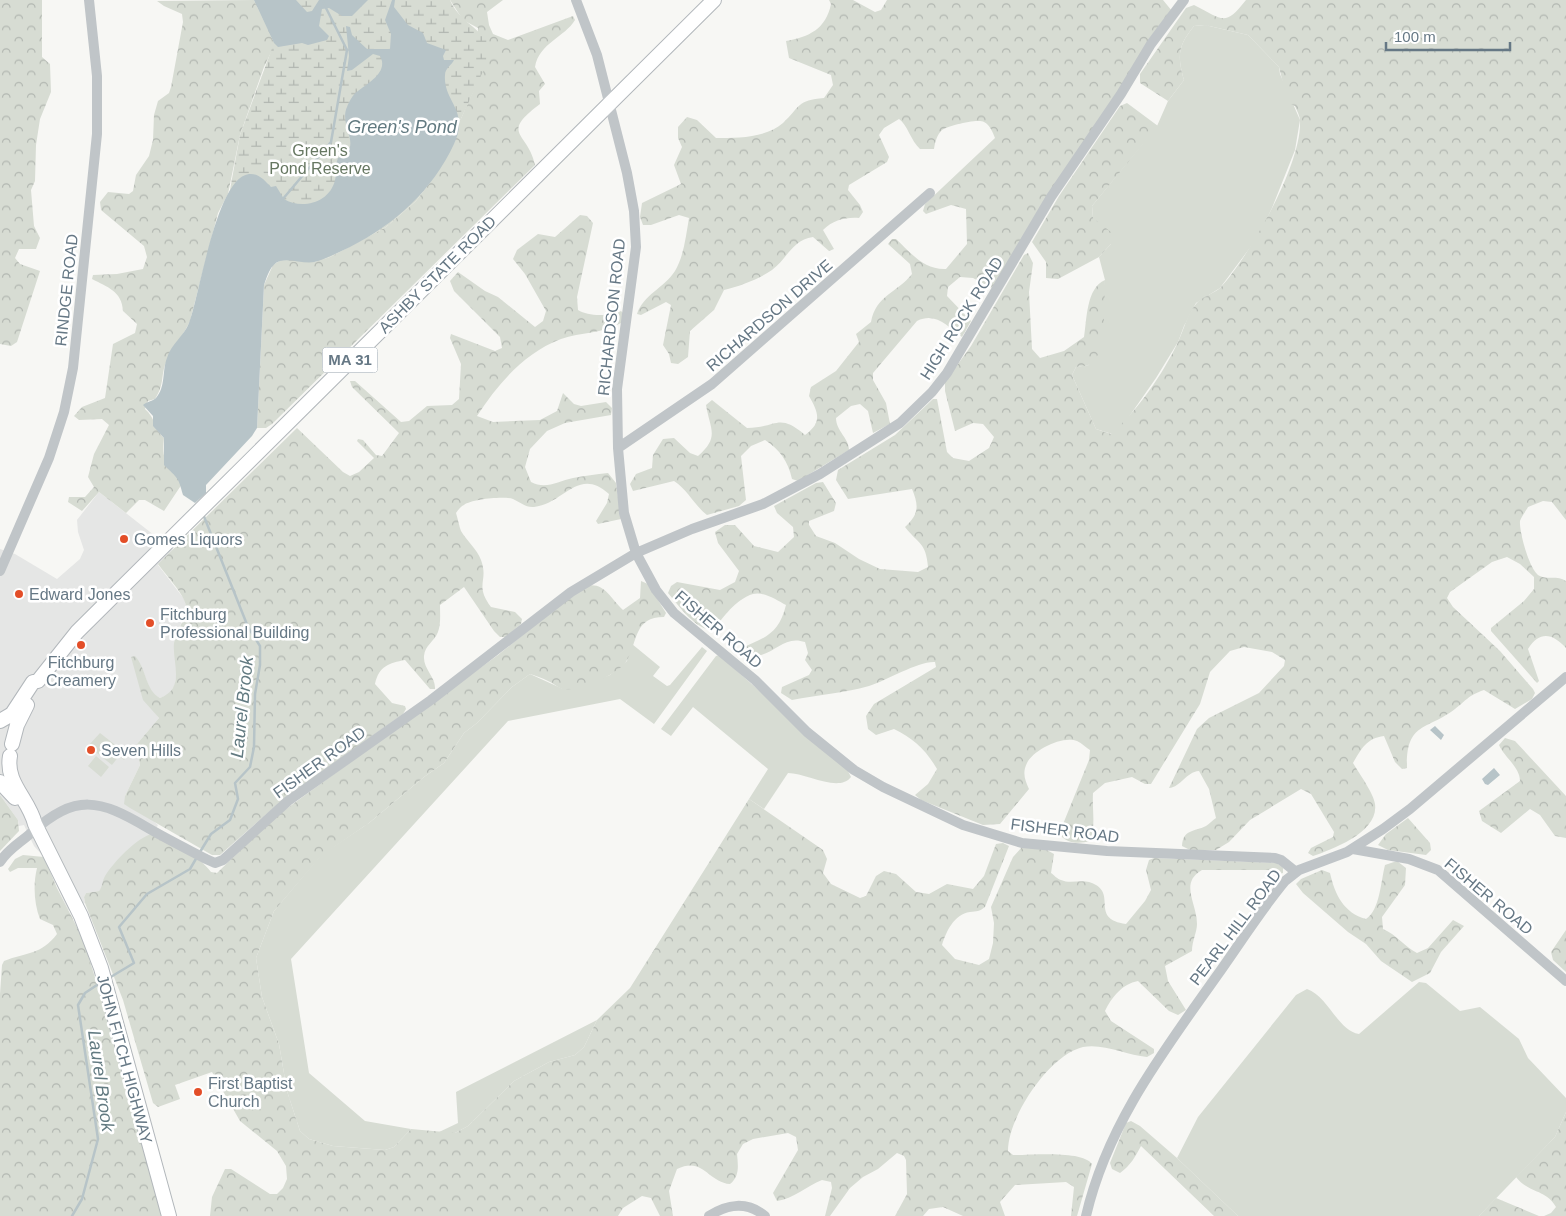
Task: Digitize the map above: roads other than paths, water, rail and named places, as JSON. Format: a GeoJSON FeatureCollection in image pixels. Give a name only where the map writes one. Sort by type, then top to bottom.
{"type":"FeatureCollection","features":[{"type":"Feature","properties":{"kind":"main road","name":"ASHBY STATE ROAD"},"geometry":{"type":"LineString","coordinates":[[2,724],[16,709],[33,682],[38,681],[77,632],[714,0]]}},
{"type":"Feature","properties":{"kind":"main road","name":"ASHBY STATE ROAD"},"geometry":{"type":"LineString","coordinates":[[8,755],[19,720],[39,685],[38,681]]}},
{"type":"Feature","properties":{"kind":"main road"},"geometry":{"type":"LineString","coordinates":[[2,724],[8,755]]}},
{"type":"Feature","properties":{"kind":"main road","name":"JOHN FITCH HIGHWAY"},"geometry":{"type":"LineString","coordinates":[[8,755],[11,778],[32,811],[36,826],[81,916],[101,968],[169,1216]]}},
{"type":"Feature","properties":{"kind":"main road","name":"JOHN FITCH HIGHWAY"},"geometry":{"type":"LineString","coordinates":[[1,782],[36,826]]}},
{"type":"Feature","properties":{"kind":"street","name":"RINDGE ROAD"},"geometry":{"type":"LineString","coordinates":[[0,570],[49,458],[64,412],[73,368],[97,134],[97,76],[90,0]]}},
{"type":"Feature","properties":{"kind":"street","name":"RICHARDSON ROAD"},"geometry":{"type":"LineString","coordinates":[[576,0],[597,55],[627,173],[634,211],[636,247],[617,389],[618,448],[624,513],[636,553]]}},
{"type":"Feature","properties":{"kind":"street","name":"HIGH ROCK ROAD"},"geometry":{"type":"LineString","coordinates":[[636,553],[692,529],[758,506],[794,488],[896,426],[917,408],[939,384],[959,354],[1051,198],[1121,94],[1151,44],[1184,0]]}},
{"type":"Feature","properties":{"kind":"street","name":"RICHARDSON DRIVE"},"geometry":{"type":"LineString","coordinates":[[618,448],[712,384],[930,192]]}},
{"type":"Feature","properties":{"kind":"street","name":"FISHER ROAD"},"geometry":{"type":"LineString","coordinates":[[36,826],[66,809],[85,804],[102,806],[122,813],[215,863],[223,860],[288,801],[431,700],[571,592],[636,553],[656,590],[674,613],[755,680],[828,750],[866,777],[939,815],[963,825],[1022,843],[1107,851],[1270,858],[1281,860],[1296,872]]}},
{"type":"Feature","properties":{"kind":"street","name":"PEARL HILL ROAD"},"geometry":{"type":"LineString","coordinates":[[1086,1216],[1104,1160],[1129,1105],[1145,1078],[1282,884],[1296,872],[1353,849],[1410,809],[1566,677]]}},
{"type":"Feature","properties":{"kind":"street"},"geometry":{"type":"LineString","coordinates":[[0,862],[10,849],[36,826]]}},
{"type":"Feature","properties":{"kind":"street","name":"FISHER ROAD"},"geometry":{"type":"LineString","coordinates":[[1353,849],[1409,859],[1438,870],[1462,888],[1566,981]]}},
{"type":"Feature","properties":{"kind":"street"},"geometry":{"type":"LineString","coordinates":[[709,1216],[724,1207],[737,1205],[752,1208],[765,1216]]}},
{"type":"Feature","properties":{"kind":"water"},"geometry":{"type":"Polygon","coordinates":[[[254,0],[296,0],[307,12],[312,11],[319,0],[368,0],[352,16],[342,16],[329,8],[322,9],[319,26],[329,36],[327,40],[308,45],[302,43],[278,47],[274,43],[254,0]]]}},
{"type":"Feature","properties":{"kind":"water","name":"Green's Pond"},"geometry":{"type":"Polygon","coordinates":[[[392,0],[395,0],[394,7],[408,25],[423,33],[427,43],[446,50],[443,56],[444,60],[454,60],[446,70],[445,84],[458,114],[458,132],[454,144],[435,177],[423,191],[397,217],[382,228],[350,247],[323,259],[314,262],[284,260],[271,268],[264,285],[257,428],[252,436],[206,485],[206,493],[195,503],[183,495],[177,478],[164,465],[164,438],[153,426],[153,416],[143,405],[155,399],[159,394],[163,384],[169,353],[189,323],[218,216],[227,195],[237,180],[249,174],[256,175],[271,187],[276,186],[284,199],[298,204],[306,204],[321,199],[332,188],[335,178],[333,164],[336,164],[338,158],[350,148],[345,114],[347,107],[354,94],[372,81],[382,67],[380,56],[373,54],[352,70],[347,71],[349,56],[346,26],[350,27],[352,35],[367,49],[390,49],[391,34],[385,20],[392,0]]]}},
{"type":"Feature","properties":{"kind":"water"},"geometry":{"type":"Polygon","coordinates":[[[1435,726],[1444,735],[1441,740],[1430,730],[1435,726]]]}},
{"type":"Feature","properties":{"kind":"water"},"geometry":{"type":"Polygon","coordinates":[[[1494,768],[1500,775],[1488,785],[1485,784],[1482,779],[1494,768]]]}},
{"type":"Feature","properties":{"kind":"waterway"},"geometry":{"type":"LineString","coordinates":[[282,200],[331,142],[347,50],[322,0]]}},
{"type":"Feature","properties":{"kind":"waterway","name":"Laurel Brook"},"geometry":{"type":"LineString","coordinates":[[200,852],[211,834],[230,820],[238,799],[235,783],[250,767],[254,747],[255,694],[260,665],[260,646],[248,627],[203,514]]}},
{"type":"Feature","properties":{"kind":"waterway","name":"Laurel Brook"},"geometry":{"type":"LineString","coordinates":[[109,978],[134,963],[119,927],[147,894],[190,869],[197,857]]}},
{"type":"Feature","properties":{"kind":"waterway","name":"Laurel Brook"},"geometry":{"type":"LineString","coordinates":[[72,1216],[82,1199],[98,1139],[78,1005],[85,993],[100,983]]}},
{"type":"Feature","properties":{"kind":"place","name":"Gomes Liquors"},"geometry":{"type":"Point","coordinates":[124,539]}},
{"type":"Feature","properties":{"kind":"place","name":"Edward Jones"},"geometry":{"type":"Point","coordinates":[19,594]}},
{"type":"Feature","properties":{"kind":"place","name":"Fitchburg Professional Building"},"geometry":{"type":"Point","coordinates":[150,623]}},
{"type":"Feature","properties":{"kind":"place","name":"Fitchburg Creamery"},"geometry":{"type":"Point","coordinates":[81,645]}},
{"type":"Feature","properties":{"kind":"place","name":"Seven Hills"},"geometry":{"type":"Point","coordinates":[91,750]}},
{"type":"Feature","properties":{"kind":"place","name":"First Baptist Church"},"geometry":{"type":"Point","coordinates":[198,1092]}},
{"type":"Feature","properties":{"kind":"park label","name":"Green's Pond Reserve"},"geometry":{"type":"Point","coordinates":[320,159]}}]}
